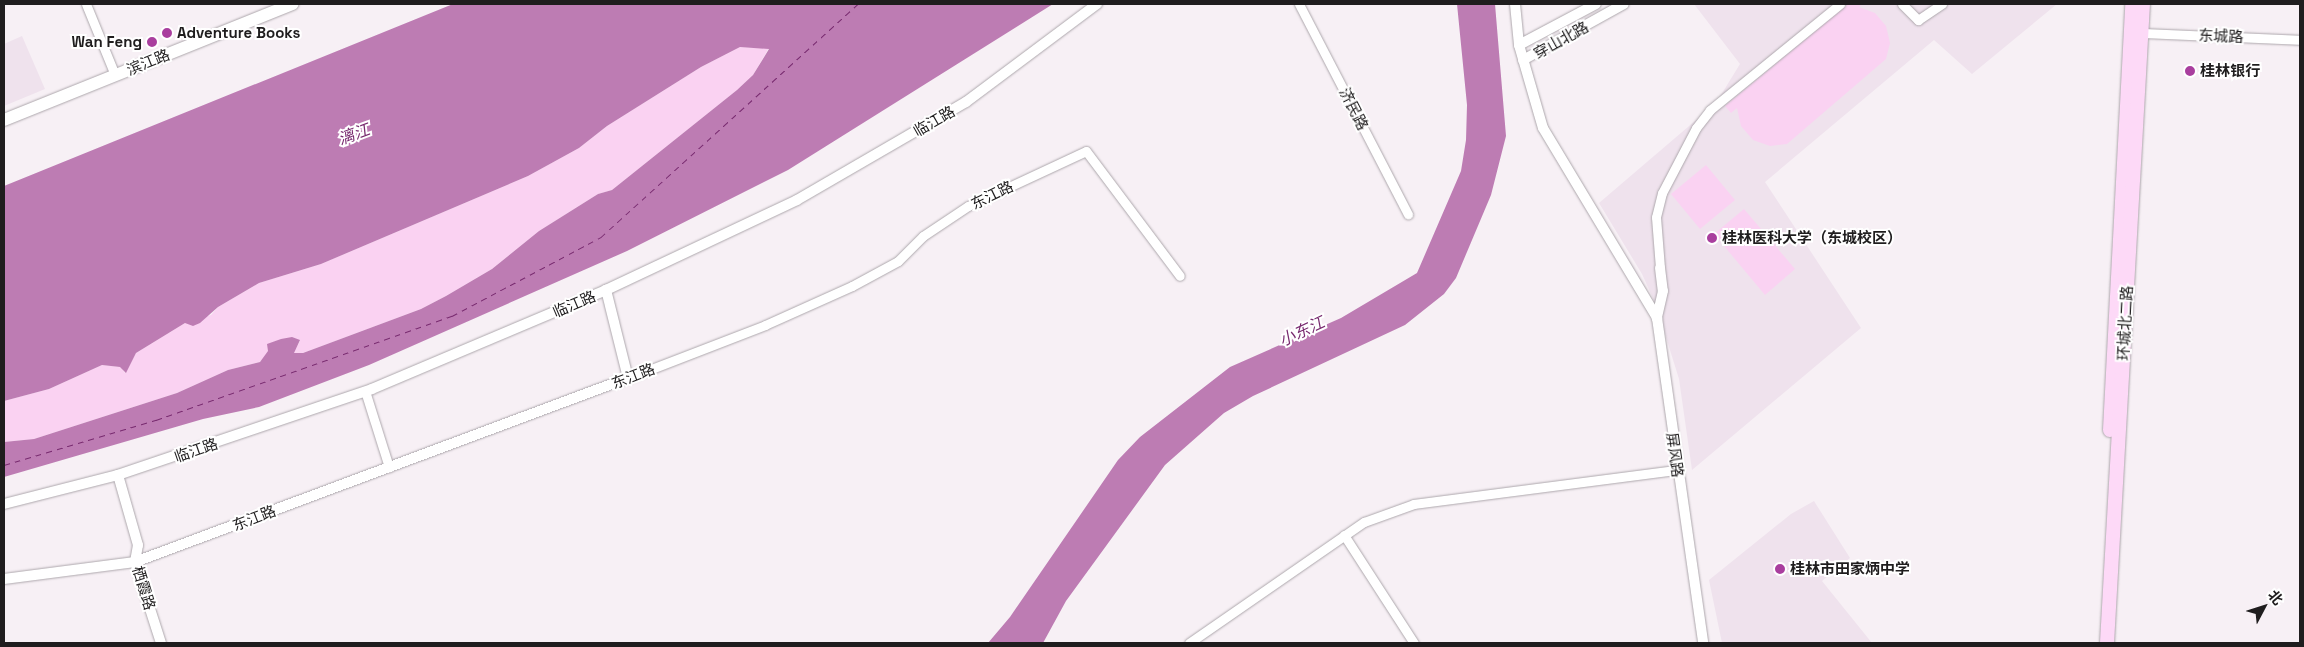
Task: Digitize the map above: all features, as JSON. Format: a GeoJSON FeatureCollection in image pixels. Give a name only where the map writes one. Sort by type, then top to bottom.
{"type":"FeatureCollection","features":[{"type":"Feature","properties":{"kind":"main road","name":"滨江路"},"geometry":{"type":"LineString","coordinates":[[4,120],[293,4]]}},
{"type":"Feature","properties":{"kind":"main road","name":"环城北二路"},"geometry":{"type":"LineString","coordinates":[[2098,643],[2132,4]]}},
{"type":"Feature","properties":{"kind":"main road","name":"环城北二路"},"geometry":{"type":"LineString","coordinates":[[2108,643],[2143,4]]}},
{"type":"Feature","properties":{"kind":"street"},"geometry":{"type":"LineString","coordinates":[[86,4],[115,75]]}},
{"type":"Feature","properties":{"kind":"street","name":"临江路"},"geometry":{"type":"LineString","coordinates":[[4,504],[118,475],[365,391],[606,290],[797,200],[966,102],[1096,4]]}},
{"type":"Feature","properties":{"kind":"street","name":"济民路"},"geometry":{"type":"LineString","coordinates":[[1299,4],[1408,214]]}},
{"type":"Feature","properties":{"kind":"street"},"geometry":{"type":"LineString","coordinates":[[1515,4],[1519,45],[1543,128],[1557,156],[1657,318]]}},
{"type":"Feature","properties":{"kind":"street","name":"穿山北路"},"geometry":{"type":"LineString","coordinates":[[1519,45],[1596,4]]}},
{"type":"Feature","properties":{"kind":"street","name":"穿山北路"},"geometry":{"type":"LineString","coordinates":[[1524,60],[1624,4]]}},
{"type":"Feature","properties":{"kind":"street"},"geometry":{"type":"LineString","coordinates":[[1660,268],[1656,217],[1662,193],[1696,128],[1710,110],[1840,4]]}},
{"type":"Feature","properties":{"kind":"street"},"geometry":{"type":"LineString","coordinates":[[1902,4],[1918,20],[1942,4]]}},
{"type":"Feature","properties":{"kind":"street","name":"东城路"},"geometry":{"type":"LineString","coordinates":[[2142,33],[2300,40]]}},
{"type":"Feature","properties":{"kind":"street","name":"东江路"},"geometry":{"type":"LineString","coordinates":[[4,580],[131,563],[389,468],[765,325],[852,286],[898,261],[923,236],[968,206],[1086,151],[1180,276]]}},
{"type":"Feature","properties":{"kind":"street","name":"屏风路"},"geometry":{"type":"LineString","coordinates":[[1660,268],[1663,292],[1657,318],[1703,643]]}},
{"type":"Feature","properties":{"kind":"street"},"geometry":{"type":"LineString","coordinates":[[606,290],[628,378]]}},
{"type":"Feature","properties":{"kind":"street"},"geometry":{"type":"LineString","coordinates":[[365,391],[389,468]]}},
{"type":"Feature","properties":{"kind":"street"},"geometry":{"type":"LineString","coordinates":[[1189,643],[1364,522],[1414,504],[1677,470]]}},
{"type":"Feature","properties":{"kind":"street","name":"栖霞路"},"geometry":{"type":"LineString","coordinates":[[118,475],[138,545],[131,563],[156,643]]}},
{"type":"Feature","properties":{"kind":"street"},"geometry":{"type":"LineString","coordinates":[[1344,535],[1414,643]]}},
{"type":"Feature","properties":{"kind":"street","name":"栖霞路"},"geometry":{"type":"LineString","coordinates":[[131,563],[161,643]]}},
{"type":"Feature","properties":{"kind":"shaded area","name":"桂林医科大学（东城校区）"},"geometry":{"type":"Polygon","coordinates":[[[1694,4],[2057,4],[1972,74],[1934,40],[1765,182],[1861,328],[1692,470],[1679,379],[1656,305],[1642,274],[1599,203],[1716,103],[1740,64],[1694,4]]]}},
{"type":"Feature","properties":{"kind":"shaded area"},"geometry":{"type":"Polygon","coordinates":[[[1848,4],[1862,4],[1859,7],[1875,13],[1886,26],[1890,43],[1886,59],[1787,144],[1770,146],[1753,140],[1741,126],[1737,108],[1731,113],[1725,106],[1848,4]]]}},
{"type":"Feature","properties":{"kind":"shaded area"},"geometry":{"type":"Polygon","coordinates":[[[22,36],[45,89],[4,106],[4,44],[22,36]]]}},
{"type":"Feature","properties":{"kind":"shaded area"},"geometry":{"type":"Polygon","coordinates":[[[740,47],[769,48],[753,75],[737,90],[612,190],[598,194],[539,231],[492,269],[446,296],[421,309],[303,353],[293,353],[300,341],[281,339],[260,362],[228,370],[177,393],[34,439],[4,442],[4,401],[49,389],[102,365],[121,367],[125,373],[136,353],[185,323],[211,315],[218,307],[259,283],[321,264],[528,176],[579,148],[607,126],[701,67],[740,47]]]}},
{"type":"Feature","properties":{"kind":"shaded area"},"geometry":{"type":"Polygon","coordinates":[[[1706,165],[1735,200],[1700,229],[1671,194],[1706,165]]]}},
{"type":"Feature","properties":{"kind":"shaded area"},"geometry":{"type":"Polygon","coordinates":[[[1744,209],[1795,269],[1765,295],[1714,234],[1744,209]]]}},
{"type":"Feature","properties":{"kind":"shaded area","name":"桂林市田家炳中学"},"geometry":{"type":"Polygon","coordinates":[[[1814,501],[1850,558],[1822,581],[1872,643],[1722,643],[1709,580],[1791,514],[1814,501]]]}},
{"type":"Feature","properties":{"kind":"water","name":"漓江"},"geometry":{"type":"Polygon","coordinates":[[[453,4],[1053,4],[788,170],[627,251],[369,365],[259,407],[203,419],[4,477],[4,442],[34,439],[177,393],[228,370],[260,362],[268,351],[267,344],[281,339],[292,337],[300,340],[294,353],[303,353],[421,309],[446,296],[492,269],[539,231],[598,194],[612,190],[737,90],[753,75],[769,49],[740,47],[701,67],[607,126],[579,148],[528,176],[321,264],[259,283],[218,307],[200,323],[193,326],[185,323],[136,353],[126,373],[120,367],[102,365],[49,389],[4,401],[4,186],[453,4]]]}},
{"type":"Feature","properties":{"kind":"water"},"geometry":{"type":"Polygon","coordinates":[[[1457,4],[1495,4],[1506,136],[1491,195],[1456,278],[1444,294],[1405,325],[1253,396],[1224,413],[1165,465],[1066,601],[1043,643],[988,643],[1010,617],[1118,460],[1140,437],[1230,367],[1341,318],[1417,273],[1461,171],[1466,140],[1467,105],[1457,4]]]}},
{"type":"Feature","properties":{"kind":"ferry route"},"geometry":{"type":"LineString","coordinates":[[4,465],[156,420],[452,316],[601,237],[858,4]]}},
{"type":"Feature","properties":{"kind":"place","name":"Adventure Books"},"geometry":{"type":"Point","coordinates":[167,33]}},
{"type":"Feature","properties":{"kind":"place","name":"Wan Feng"},"geometry":{"type":"Point","coordinates":[152,42]}},
{"type":"Feature","properties":{"kind":"place","name":"桂林银行"},"geometry":{"type":"Point","coordinates":[2190,71]}},
{"type":"Feature","properties":{"kind":"place","name":"桂林医科大学（东城校区）"},"geometry":{"type":"Point","coordinates":[1712,238]}},
{"type":"Feature","properties":{"kind":"place","name":"桂林市田家炳中学"},"geometry":{"type":"Point","coordinates":[1780,569]}},
{"type":"Feature","properties":{"kind":"water label","name":"小东江"},"geometry":{"type":"Point","coordinates":[1302,332]}}]}
